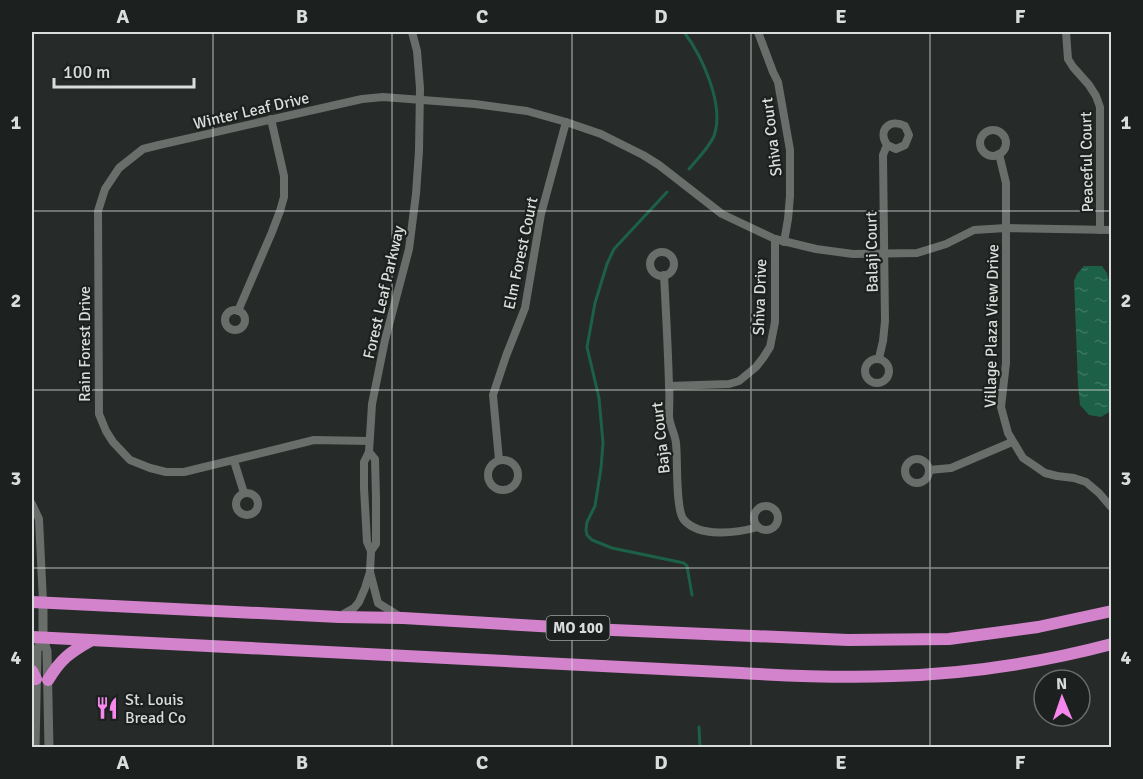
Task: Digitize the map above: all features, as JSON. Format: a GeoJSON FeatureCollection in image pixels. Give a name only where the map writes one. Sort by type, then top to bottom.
{"type":"FeatureCollection","features":[{"type":"Feature","properties":{"kind":"highway","name":"MO 100"},"geometry":{"type":"LineString","coordinates":[[37,602],[403,618],[769,638],[896,640],[949,639],[997,634],[1112,611]]}},
{"type":"Feature","properties":{"kind":"highway","name":"MO 100"},"geometry":{"type":"LineString","coordinates":[[37,638],[843,677],[944,673],[994,668],[1044,660],[1112,644]]}},
{"type":"Feature","properties":{"kind":"highway"},"geometry":{"type":"LineString","coordinates":[[39,677],[72,651],[91,640]]}},
{"type":"Feature","properties":{"kind":"street","name":"Forest Leaf Parkway"},"geometry":{"type":"LineString","coordinates":[[339,617],[359,602],[370,572],[371,551],[366,542],[364,462],[369,452],[372,404],[383,351],[409,249],[416,194],[421,100],[420,69],[412,32]]}},
{"type":"Feature","properties":{"kind":"street","name":"Shiva Court"},"geometry":{"type":"LineString","coordinates":[[758,32],[772,72],[778,82],[790,150],[790,195],[784,242]]}},
{"type":"Feature","properties":{"kind":"street","name":"Peaceful Court"},"geometry":{"type":"LineString","coordinates":[[1066,32],[1068,59],[1096,96],[1100,107],[1100,230]]}},
{"type":"Feature","properties":{"kind":"street","name":"Winter Leaf Drive"},"geometry":{"type":"LineString","coordinates":[[105,189],[119,168],[143,149],[362,99],[383,97],[475,104],[527,111],[566,122],[601,134],[643,155],[722,214],[784,242],[841,253],[917,253],[974,230],[1006,228],[1112,230]]}},
{"type":"Feature","properties":{"kind":"street"},"geometry":{"type":"LineString","coordinates":[[238,311],[280,212],[284,197],[284,176],[271,119]]}},
{"type":"Feature","properties":{"kind":"street","name":"Elm Forest Court"},"geometry":{"type":"LineString","coordinates":[[499,460],[493,395],[525,308],[541,214],[566,122]]}},
{"type":"Feature","properties":{"kind":"street","name":"Balaji Court"},"geometry":{"type":"LineString","coordinates":[[879,358],[885,321],[883,155],[887,145]]}},
{"type":"Feature","properties":{"kind":"street","name":"Village Plaza View Drive"},"geometry":{"type":"LineString","coordinates":[[999,154],[1006,183],[1006,363],[1001,407],[1008,433],[1023,458],[1045,473],[1086,482],[1100,493],[1112,508]]}},
{"type":"Feature","properties":{"kind":"street","name":"Rain Forest Drive"},"geometry":{"type":"LineString","coordinates":[[105,189],[98,211],[99,414],[113,442],[130,460],[166,472],[184,472],[314,440],[369,441]]}},
{"type":"Feature","properties":{"kind":"street","name":"Shiva Drive"},"geometry":{"type":"LineString","coordinates":[[669,386],[729,384],[739,381],[763,358],[770,347],[775,322],[775,239]]}},
{"type":"Feature","properties":{"kind":"street","name":"Baja Court"},"geometry":{"type":"LineString","coordinates":[[664,275],[669,420],[676,442],[679,504],[682,519],[692,527],[725,533],[758,527]]}},
{"type":"Feature","properties":{"kind":"street"},"geometry":{"type":"LineString","coordinates":[[929,470],[951,468],[1012,442]]}},
{"type":"Feature","properties":{"kind":"street","name":"Forest Leaf Parkway"},"geometry":{"type":"LineString","coordinates":[[369,452],[375,459],[376,498],[376,544],[371,551]]}},
{"type":"Feature","properties":{"kind":"street","name":"Elm Forest Court"},"geometry":{"type":"LineString","coordinates":[[499,460],[510,461],[517,468],[518,479],[507,490],[496,489],[489,481],[488,471],[494,462],[499,460]]}},
{"type":"Feature","properties":{"kind":"street"},"geometry":{"type":"LineString","coordinates":[[234,461],[244,494]]}},
{"type":"Feature","properties":{"kind":"street"},"geometry":{"type":"LineString","coordinates":[[32,504],[39,519],[40,537],[37,638],[47,651],[39,677],[33,733],[34,747]]}},
{"type":"Feature","properties":{"kind":"street"},"geometry":{"type":"LineString","coordinates":[[32,526],[40,537]]}},
{"type":"Feature","properties":{"kind":"street","name":"Forest Leaf Parkway"},"geometry":{"type":"LineString","coordinates":[[370,572],[378,603],[403,618]]}},
{"type":"Feature","properties":{"kind":"street"},"geometry":{"type":"LineString","coordinates":[[39,677],[49,747]]}},
{"type":"Feature","properties":{"kind":"water"},"geometry":{"type":"Polygon","coordinates":[[[1084,266],[1102,266],[1110,284],[1111,411],[1101,417],[1089,415],[1080,405],[1074,281],[1084,266]]]}},
{"type":"Feature","properties":{"kind":"waterway"},"geometry":{"type":"LineString","coordinates":[[684,32],[698,54],[710,81],[717,124],[714,136],[706,149],[689,169]]}},
{"type":"Feature","properties":{"kind":"waterway"},"geometry":{"type":"LineString","coordinates":[[667,192],[614,249],[595,303],[587,347],[599,398],[603,443],[595,506],[587,522],[586,530],[592,540],[612,548],[684,563],[687,566],[692,595]]}},
{"type":"Feature","properties":{"kind":"waterway"},"geometry":{"type":"LineString","coordinates":[[699,727],[700,748]]}},
{"type":"Feature","properties":{"kind":"place","name":"St. Louis Bread Co"},"geometry":{"type":"Point","coordinates":[107,708]}}]}
